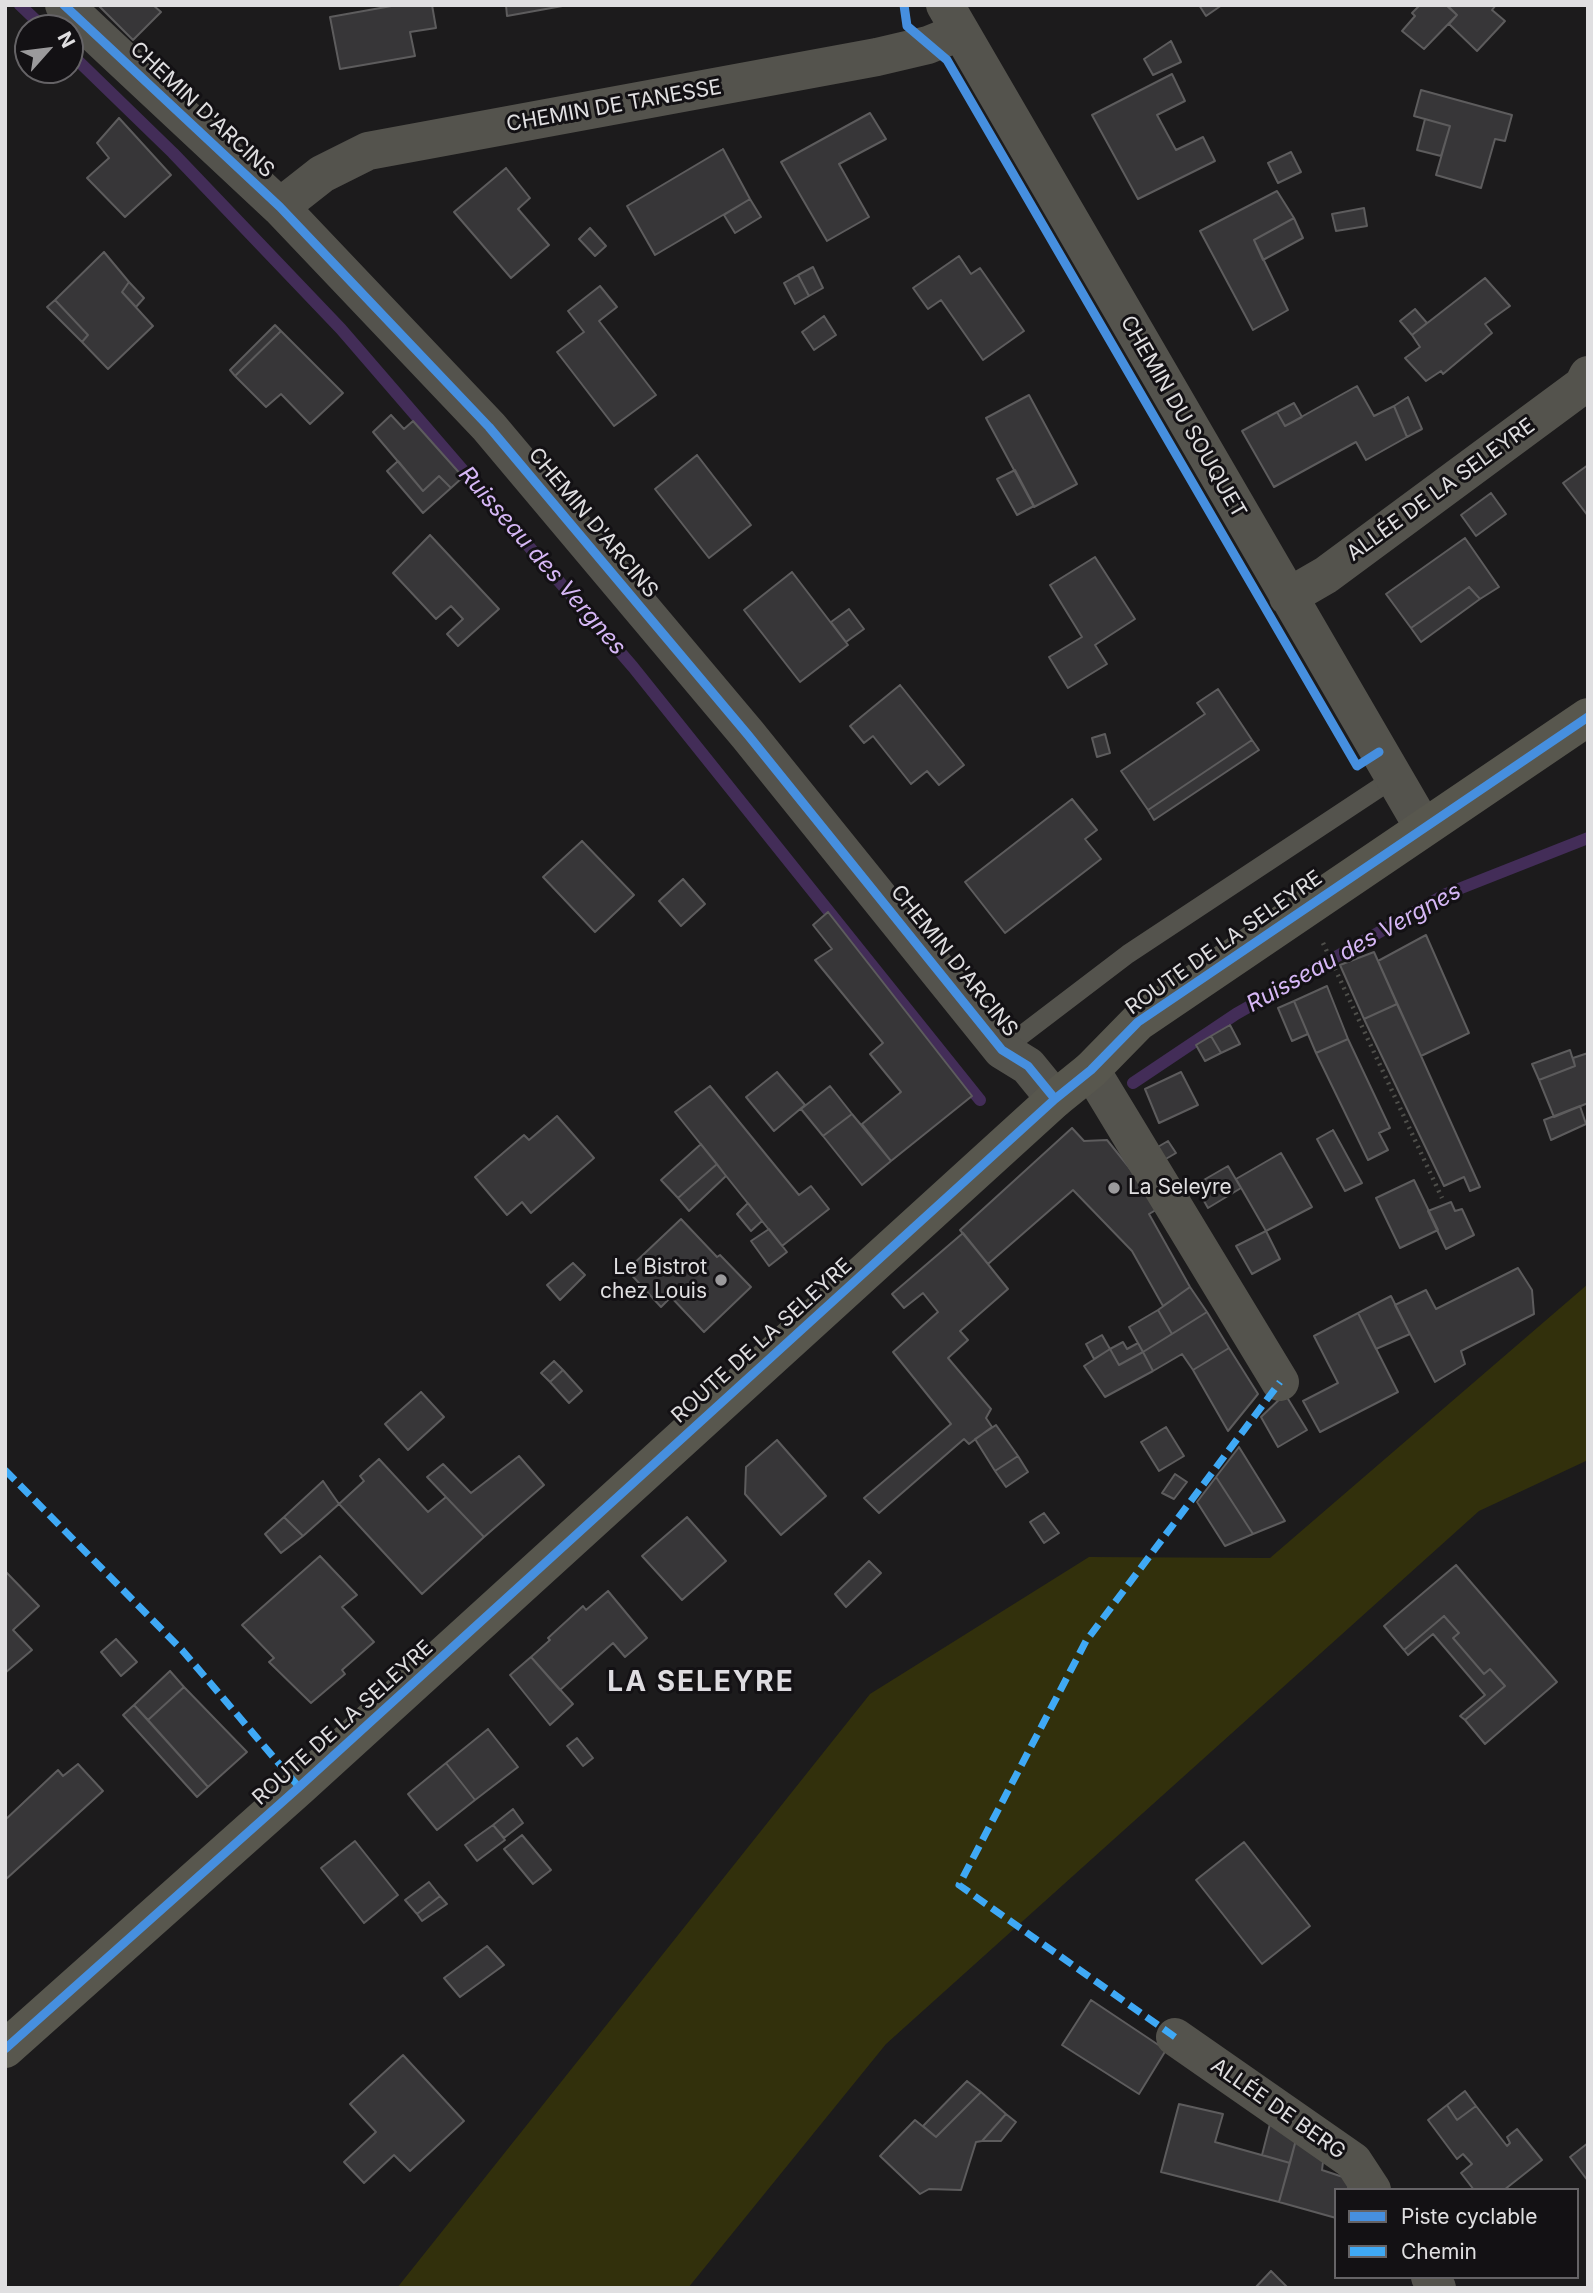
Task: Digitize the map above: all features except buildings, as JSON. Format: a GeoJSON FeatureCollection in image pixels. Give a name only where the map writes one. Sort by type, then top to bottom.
{"type":"FeatureCollection","features":[{"type":"Feature","properties":{"kind":"street","name":"CHEMIN D'ARCINS"},"geometry":{"type":"LineString","coordinates":[[64,5],[280,207],[489,427],[748,734],[1002,1050],[1028,1066],[1055,1099]]}},
{"type":"Feature","properties":{"kind":"street","name":"CHEMIN DE TANESSE"},"geometry":{"type":"LineString","coordinates":[[280,207],[322,174],[368,150],[877,57],[928,45],[952,19]]}},
{"type":"Feature","properties":{"kind":"street","name":"CHEMIN DU SOUQUET"},"geometry":{"type":"LineString","coordinates":[[952,19],[1423,827]]}},
{"type":"Feature","properties":{"kind":"street","name":"ALLÉE DE LA SELEYRE"},"geometry":{"type":"LineString","coordinates":[[1288,597],[1326,575],[1583,385],[1588,375]]}},
{"type":"Feature","properties":{"kind":"street","name":"ROUTE DE LA SELEYRE"},"geometry":{"type":"LineString","coordinates":[[5,2049],[299,1787],[1055,1099],[1091,1070],[1138,1022],[1588,717]]}},
{"type":"Feature","properties":{"kind":"street"},"geometry":{"type":"LineString","coordinates":[[1091,1070],[1280,1382]]}},
{"type":"Feature","properties":{"kind":"street","name":"ALLÉE DE BERG"},"geometry":{"type":"LineString","coordinates":[[1175,2037],[1353,2161],[1371,2188]]}},
{"type":"Feature","properties":{"kind":"lane"},"geometry":{"type":"LineString","coordinates":[[1002,1050],[1128,954],[1394,778]]}},
{"type":"Feature","properties":{"kind":"path"},"geometry":{"type":"LineString","coordinates":[[1306,907],[1442,1198]]}},
{"type":"Feature","properties":{"kind":"shaded area"},"geometry":{"type":"Polygon","coordinates":[[[1588,1284],[1588,1460],[1479,1511],[886,2044],[688,2288],[397,2288],[870,1694],[1089,1557],[1270,1558],[1588,1284]]]}},
{"type":"Feature","properties":{"kind":"waterway","name":"Ruisseau des Vergnes"},"geometry":{"type":"LineString","coordinates":[[20,5],[29,14]]}},
{"type":"Feature","properties":{"kind":"waterway","name":"Ruisseau des Vergnes"},"geometry":{"type":"LineString","coordinates":[[84,67],[173,153],[341,329],[633,667],[980,1100]]}},
{"type":"Feature","properties":{"kind":"waterway","name":"Ruisseau des Vergnes"},"geometry":{"type":"LineString","coordinates":[[1133,1083],[1236,1014],[1446,894],[1588,838]]}},
{"type":"Feature","properties":{"kind":"marked path"},"geometry":{"type":"LineString","coordinates":[[1175,2037],[959,1885],[1086,1641],[1280,1382]]}},
{"type":"Feature","properties":{"kind":"marked path"},"geometry":{"type":"LineString","coordinates":[[5,1470],[182,1650],[299,1787]]}},
{"type":"Feature","properties":{"kind":"cycle path"},"geometry":{"type":"LineString","coordinates":[[64,5],[280,207],[489,427],[748,735],[1002,1050],[1028,1066],[1055,1099]]}},
{"type":"Feature","properties":{"kind":"cycle path"},"geometry":{"type":"LineString","coordinates":[[904,5],[907,26],[947,60],[1357,766],[1379,752]]}},
{"type":"Feature","properties":{"kind":"cycle path"},"geometry":{"type":"LineString","coordinates":[[5,2049],[299,1787],[1055,1099],[1091,1070],[1138,1022],[1588,717]]}},
{"type":"Feature","properties":{"kind":"place","name":"La Seleyre"},"geometry":{"type":"Point","coordinates":[1114,1188]}},
{"type":"Feature","properties":{"kind":"place","name":"Le Bistrot chez Louis"},"geometry":{"type":"Point","coordinates":[721,1280]}},
{"type":"Feature","properties":{"kind":"district","name":"LA SELEYRE"},"geometry":{"type":"Point","coordinates":[701,1683]}}]}
